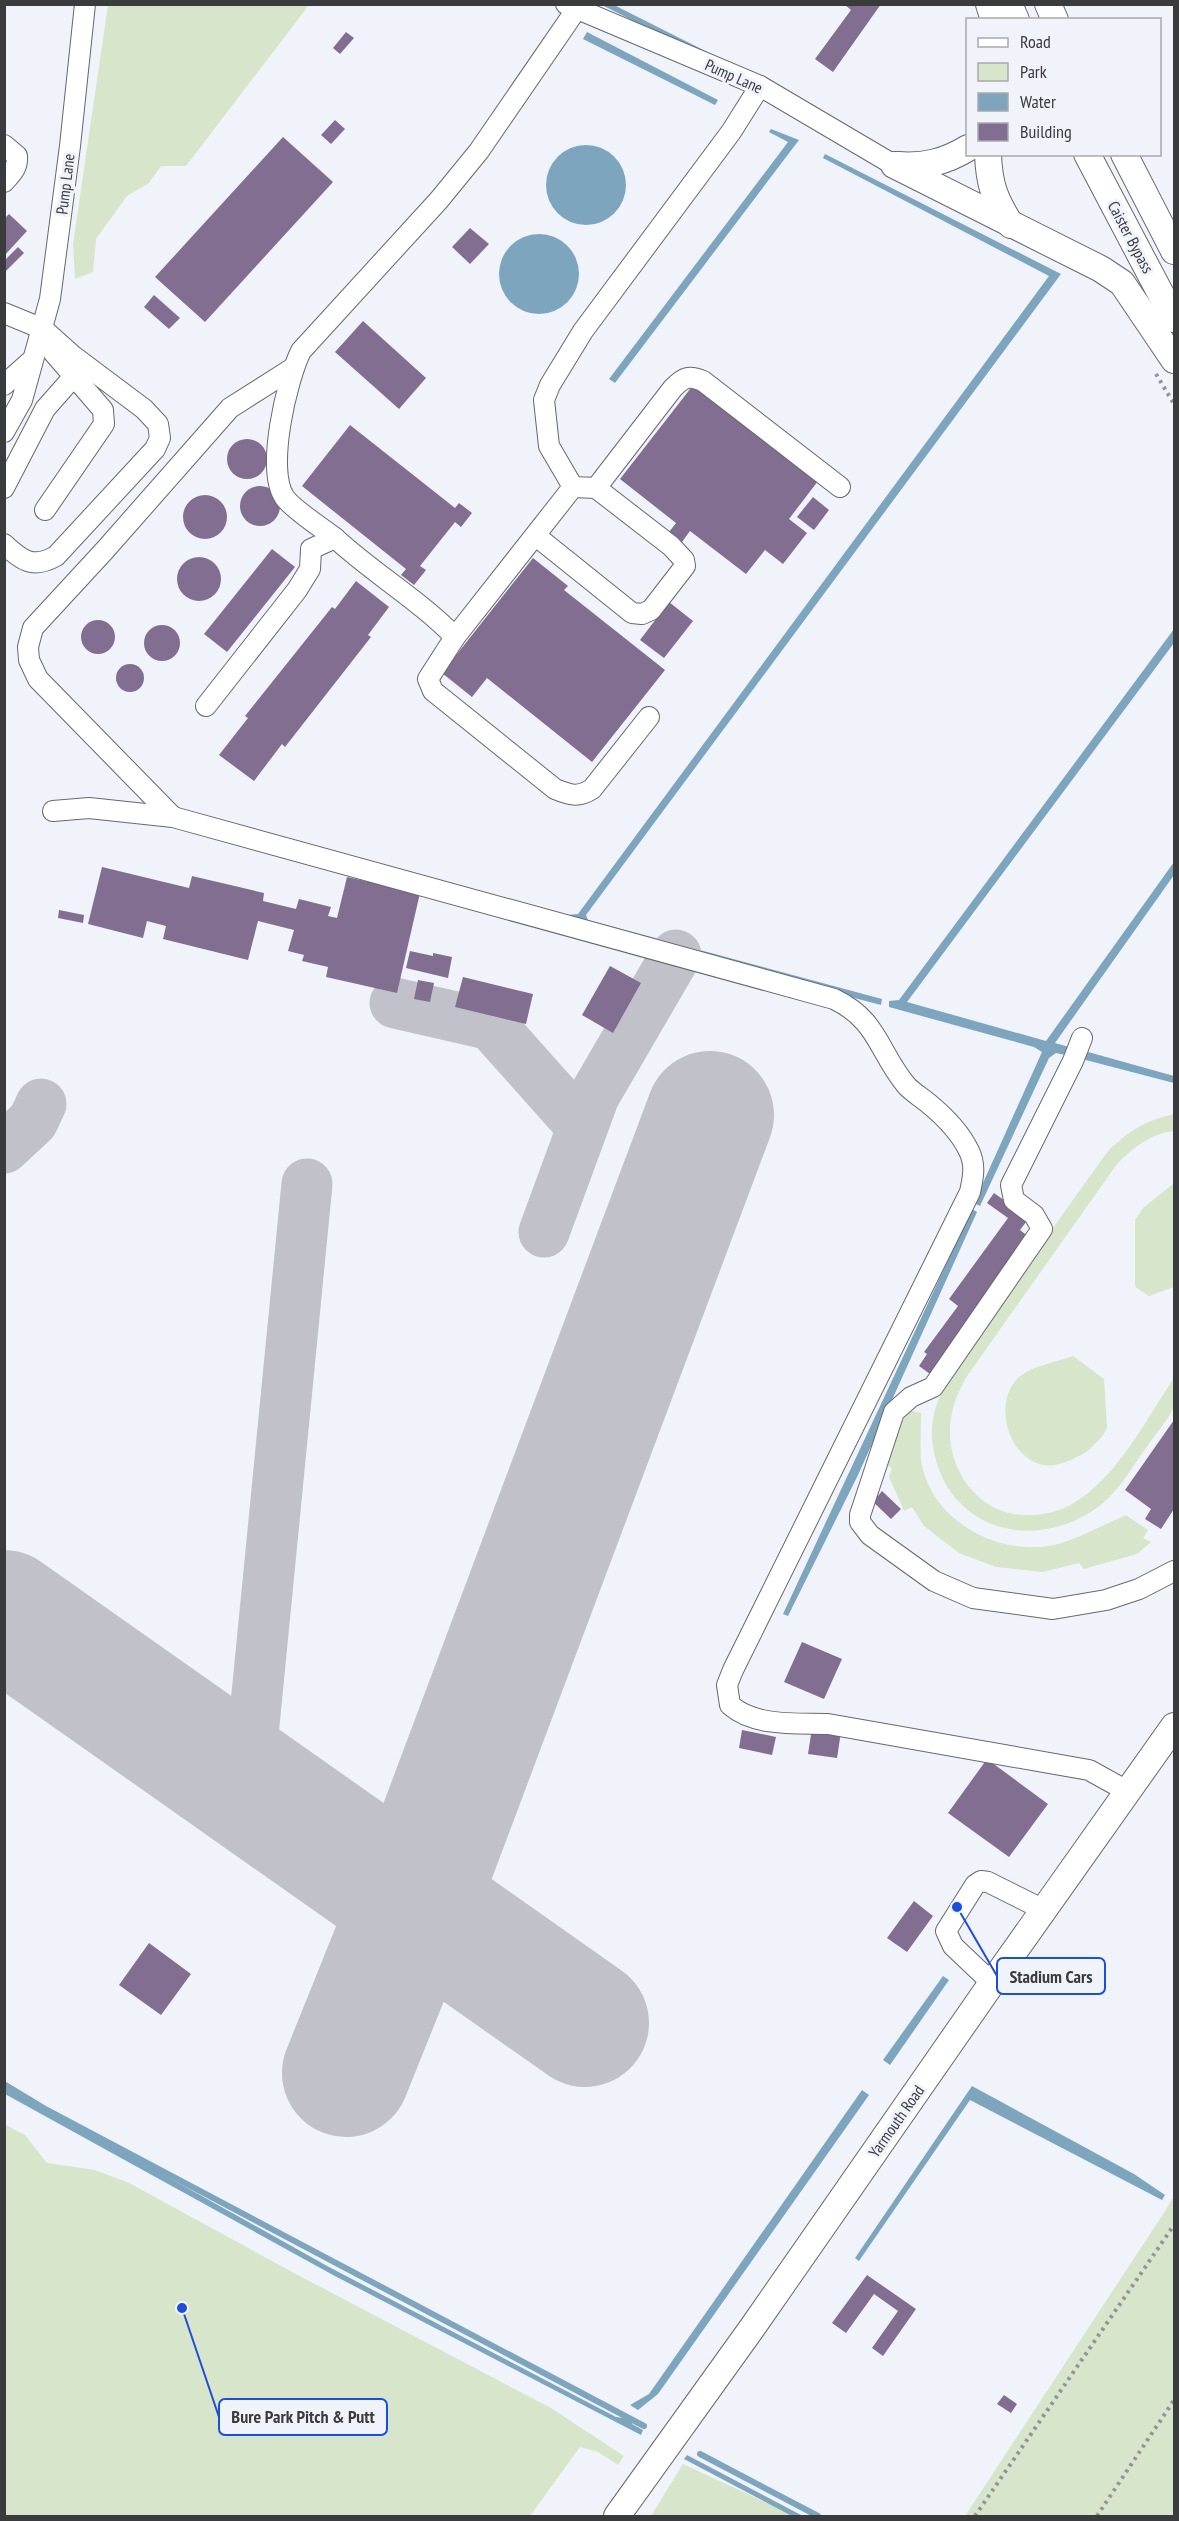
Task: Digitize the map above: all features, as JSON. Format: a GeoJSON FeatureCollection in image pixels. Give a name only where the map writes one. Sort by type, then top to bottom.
{"type":"FeatureCollection","features":[{"type":"Feature","properties":{"kind":"main road"},"geometry":{"type":"LineString","coordinates":[[1009,4],[1015,18]]}},
{"type":"Feature","properties":{"kind":"main road"},"geometry":{"type":"LineString","coordinates":[[1048,4],[1054,18]]}},
{"type":"Feature","properties":{"kind":"main road"},"geometry":{"type":"LineString","coordinates":[[894,165],[919,166],[945,160],[966,149]]}},
{"type":"Feature","properties":{"kind":"main road"},"geometry":{"type":"LineString","coordinates":[[988,156],[988,179],[996,201],[1011,226]]}},
{"type":"Feature","properties":{"kind":"main road","name":"Caister Bypass"},"geometry":{"type":"LineString","coordinates":[[1088,156],[1174,319]]}},
{"type":"Feature","properties":{"kind":"main road","name":"Caister Bypass"},"geometry":{"type":"LineString","coordinates":[[1125,156],[1174,251]]}},
{"type":"Feature","properties":{"kind":"main road"},"geometry":{"type":"LineString","coordinates":[[894,165],[1101,270],[1122,283],[1174,360]]}},
{"type":"Feature","properties":{"kind":"main road","name":"Yarmouth Road"},"geometry":{"type":"LineString","coordinates":[[617,2517],[752,2328],[1127,1791],[1171,1738]]}},
{"type":"Feature","properties":{"kind":"street","name":"Pump Lane"},"geometry":{"type":"LineString","coordinates":[[4,432],[22,400],[50,299],[63,205],[85,4]]}},
{"type":"Feature","properties":{"kind":"street","name":"Pump Lane"},"geometry":{"type":"LineString","coordinates":[[574,6],[760,86],[894,165]]}},
{"type":"Feature","properties":{"kind":"street"},"geometry":{"type":"LineString","coordinates":[[455,637],[438,619],[361,561],[284,497],[275,463],[284,406],[293,368],[301,351],[439,200],[479,151],[574,6]]}},
{"type":"Feature","properties":{"kind":"street"},"geometry":{"type":"LineString","coordinates":[[573,487],[549,446],[544,400],[550,385],[583,331],[730,132],[760,86]]}},
{"type":"Feature","properties":{"kind":"street"},"geometry":{"type":"LineString","coordinates":[[4,145],[17,156],[18,163],[4,182]]}},
{"type":"Feature","properties":{"kind":"street"},"geometry":{"type":"LineString","coordinates":[[4,301],[13,318],[72,355],[144,409],[158,424],[160,438],[155,449],[56,556],[43,563],[31,562],[19,557],[4,544]]}},
{"type":"Feature","properties":{"kind":"street"},"geometry":{"type":"LineString","coordinates":[[41,334],[103,410],[104,424],[45,510]]}},
{"type":"Feature","properties":{"kind":"street"},"geometry":{"type":"LineString","coordinates":[[4,385],[31,361]]}},
{"type":"Feature","properties":{"kind":"street"},"geometry":{"type":"LineString","coordinates":[[172,818],[38,679],[29,653],[33,628],[230,408],[293,368]]}},
{"type":"Feature","properties":{"kind":"street"},"geometry":{"type":"LineString","coordinates":[[4,488],[45,410],[75,375]]}},
{"type":"Feature","properties":{"kind":"street"},"geometry":{"type":"LineString","coordinates":[[596,488],[673,388],[683,378],[692,376],[703,381],[840,486]]}},
{"type":"Feature","properties":{"kind":"street"},"geometry":{"type":"LineString","coordinates":[[536,536],[632,613],[642,614],[651,610],[685,566],[684,560],[671,546],[596,488],[573,487]]}},
{"type":"Feature","properties":{"kind":"street"},"geometry":{"type":"LineString","coordinates":[[573,487],[455,637],[428,679],[433,691],[555,789],[570,795],[581,796],[592,789],[649,717]]}},
{"type":"Feature","properties":{"kind":"street"},"geometry":{"type":"LineString","coordinates":[[206,706],[297,590],[310,570],[311,549],[335,538]]}},
{"type":"Feature","properties":{"kind":"street"},"geometry":{"type":"LineString","coordinates":[[52,811],[89,808],[172,818],[834,999],[850,1007],[865,1020],[907,1087],[942,1115],[960,1136],[971,1154],[974,1173],[970,1192],[733,1670],[727,1685],[730,1705],[739,1713],[759,1719],[787,1723],[828,1724],[1089,1770],[1127,1791]]}},
{"type":"Feature","properties":{"kind":"street"},"geometry":{"type":"LineString","coordinates":[[1082,1038],[1073,1061],[1011,1185],[1014,1200],[1034,1215],[1042,1229],[933,1387],[911,1397],[894,1412],[860,1515],[860,1522],[870,1535],[934,1581],[973,1598],[1053,1609],[1106,1600],[1139,1589],[1174,1571]]}},
{"type":"Feature","properties":{"kind":"street"},"geometry":{"type":"LineString","coordinates":[[992,1983],[953,1946],[946,1931],[975,1885],[981,1881],[987,1882],[1044,1910]]}},
{"type":"Feature","properties":{"kind":"path"},"geometry":{"type":"LineString","coordinates":[[975,2517],[1174,2225]]}},
{"type":"Feature","properties":{"kind":"path"},"geometry":{"type":"LineString","coordinates":[[1097,2517],[1174,2400]]}},
{"type":"Feature","properties":{"kind":"green space"},"geometry":{"type":"Polygon","coordinates":[[[108,5],[309,5],[186,166],[161,166],[149,183],[127,196],[96,239],[93,272],[75,279],[73,244],[108,5]]]}},
{"type":"Feature","properties":{"kind":"green space"},"geometry":{"type":"Polygon","coordinates":[[[1174,1114],[1174,1131],[1157,1135],[1143,1142],[1117,1164],[965,1379],[952,1413],[951,1446],[962,1477],[984,1501],[1014,1514],[1044,1514],[1072,1504],[1103,1479],[1129,1447],[1174,1378],[1174,1406],[1165,1423],[1123,1481],[1102,1504],[1076,1520],[1048,1529],[1021,1530],[995,1525],[972,1513],[953,1495],[939,1470],[932,1429],[943,1389],[957,1362],[1108,1151],[1138,1127],[1174,1114]]]}},
{"type":"Feature","properties":{"kind":"green space"},"geometry":{"type":"Polygon","coordinates":[[[1174,1183],[1174,1287],[1149,1296],[1135,1287],[1135,1220],[1143,1208],[1174,1183]]]}},
{"type":"Feature","properties":{"kind":"green space"},"geometry":{"type":"Polygon","coordinates":[[[1073,1356],[1104,1379],[1107,1426],[1100,1438],[1084,1453],[1061,1463],[1044,1465],[1032,1461],[1021,1453],[1013,1442],[1008,1429],[1006,1402],[1010,1390],[1022,1375],[1073,1356]]]}},
{"type":"Feature","properties":{"kind":"green space"},"geometry":{"type":"Polygon","coordinates":[[[902,1409],[921,1413],[921,1459],[927,1481],[937,1500],[952,1516],[970,1529],[989,1539],[1011,1545],[1033,1547],[1054,1545],[1081,1536],[1126,1515],[1148,1530],[1143,1538],[1151,1542],[1137,1554],[1084,1569],[1079,1563],[1043,1572],[996,1567],[959,1553],[924,1526],[912,1507],[904,1511],[889,1477],[892,1468],[882,1463],[902,1409]]]}},
{"type":"Feature","properties":{"kind":"green space"},"geometry":{"type":"Polygon","coordinates":[[[4,2124],[25,2135],[47,2163],[95,2170],[129,2183],[551,2408],[624,2456],[618,2465],[598,2452],[580,2447],[530,2516],[5,2516],[4,2124]]]}},
{"type":"Feature","properties":{"kind":"green space"},"geometry":{"type":"Polygon","coordinates":[[[1174,2196],[1174,2516],[965,2516],[1165,2211],[1174,2196]]]}},
{"type":"Feature","properties":{"kind":"green space"},"geometry":{"type":"Polygon","coordinates":[[[683,2464],[795,2516],[651,2516],[683,2464]]]}},
{"type":"Feature","properties":{"kind":"water"},"geometry":{"type":"Polygon","coordinates":[[[602,5],[614,5],[769,83],[766,88],[602,5]]]}},
{"type":"Feature","properties":{"kind":"water"},"geometry":{"type":"Polygon","coordinates":[[[587,32],[718,100],[715,105],[583,39],[587,32]]]}},
{"type":"Feature","properties":{"kind":"water"},"geometry":{"type":"Polygon","coordinates":[[[771,129],[799,140],[615,383],[609,379],[788,142],[769,132],[771,129]]]}},
{"type":"Feature","properties":{"kind":"water"},"geometry":{"type":"Polygon","coordinates":[[[578,145],[594,145],[608,151],[620,163],[626,177],[626,193],[620,207],[608,219],[594,225],[578,225],[564,219],[552,207],[546,193],[546,177],[552,163],[564,151],[578,145]]]}},
{"type":"Feature","properties":{"kind":"water"},"geometry":{"type":"Polygon","coordinates":[[[825,154],[1061,274],[586,915],[588,920],[882,999],[881,1005],[595,930],[286,838],[567,915],[578,914],[1049,276],[823,158],[825,154]]]}},
{"type":"Feature","properties":{"kind":"water"},"geometry":{"type":"Polygon","coordinates":[[[531,234],[547,234],[561,241],[572,252],[579,266],[576,289],[561,307],[547,314],[531,314],[517,307],[506,296],[499,282],[499,266],[506,252],[517,241],[531,234]]]}},
{"type":"Feature","properties":{"kind":"water"},"geometry":{"type":"Polygon","coordinates":[[[1174,629],[1174,643],[907,1002],[1046,1041],[1174,862],[1174,875],[1055,1043],[1076,1049],[1073,1057],[1056,1053],[1049,1058],[980,1206],[974,1203],[1042,1052],[1034,1047],[889,1007],[889,1001],[899,1000],[1174,629]]]}},
{"type":"Feature","properties":{"kind":"water"},"geometry":{"type":"Polygon","coordinates":[[[1081,1050],[1174,1076],[1174,1083],[1078,1058],[1081,1050]]]}},
{"type":"Feature","properties":{"kind":"water"},"geometry":{"type":"Polygon","coordinates":[[[972,1209],[977,1212],[858,1475],[788,1616],[783,1614],[972,1209]]]}},
{"type":"Feature","properties":{"kind":"water"},"geometry":{"type":"Polygon","coordinates":[[[943,1976],[949,1980],[890,2065],[883,2060],[943,1976]]]}},
{"type":"Feature","properties":{"kind":"water"},"geometry":{"type":"Polygon","coordinates":[[[5,2086],[329,2267],[616,2417],[623,2418],[627,2415],[633,2418],[632,2424],[643,2430],[641,2435],[333,2275],[5,2094],[5,2086]]]}},
{"type":"Feature","properties":{"kind":"water"},"geometry":{"type":"Polygon","coordinates":[[[972,2086],[1134,2174],[1165,2195],[1162,2200],[970,2100],[859,2261],[855,2258],[972,2086]]]}},
{"type":"Feature","properties":{"kind":"water"},"geometry":{"type":"Polygon","coordinates":[[[862,2090],[869,2095],[658,2394],[638,2410],[630,2405],[649,2394],[862,2090]]]}},
{"type":"Feature","properties":{"kind":"water"},"geometry":{"type":"Polygon","coordinates":[[[687,2455],[803,2516],[792,2516],[684,2459],[687,2455]]]}},
{"type":"Feature","properties":{"kind":"building"},"geometry":{"type":"Polygon","coordinates":[[[844,4],[881,4],[833,72],[815,59],[851,10],[844,4]]]}},
{"type":"Feature","properties":{"kind":"building"},"geometry":{"type":"Polygon","coordinates":[[[346,32],[354,38],[340,54],[333,48],[346,32]]]}},
{"type":"Feature","properties":{"kind":"building"},"geometry":{"type":"Polygon","coordinates":[[[335,120],[345,129],[331,144],[321,135],[335,120]]]}},
{"type":"Feature","properties":{"kind":"building"},"geometry":{"type":"Polygon","coordinates":[[[283,137],[333,182],[205,322],[155,277],[283,137]]]}},
{"type":"Feature","properties":{"kind":"building"},"geometry":{"type":"Polygon","coordinates":[[[9,214],[27,231],[4,256],[4,219],[9,214]]]}},
{"type":"Feature","properties":{"kind":"building"},"geometry":{"type":"Polygon","coordinates":[[[470,228],[489,244],[470,264],[452,247],[470,228]]]}},
{"type":"Feature","properties":{"kind":"building"},"geometry":{"type":"Polygon","coordinates":[[[18,247],[24,253],[4,273],[4,261],[18,247]]]}},
{"type":"Feature","properties":{"kind":"building"},"geometry":{"type":"Polygon","coordinates":[[[154,295],[180,318],[169,329],[144,307],[154,295]]]}},
{"type":"Feature","properties":{"kind":"building"},"geometry":{"type":"Polygon","coordinates":[[[363,321],[426,378],[399,409],[335,352],[363,321]]]}},
{"type":"Feature","properties":{"kind":"building"},"geometry":{"type":"Polygon","coordinates":[[[694,384],[818,481],[789,519],[807,533],[783,564],[765,550],[746,574],[690,531],[682,542],[669,532],[676,523],[620,479],[694,384]]]}},
{"type":"Feature","properties":{"kind":"building"},"geometry":{"type":"Polygon","coordinates":[[[350,425],[455,508],[459,503],[472,513],[461,527],[455,522],[420,566],[426,570],[414,585],[401,575],[406,569],[302,486],[350,425]]]}},
{"type":"Feature","properties":{"kind":"building"},"geometry":{"type":"Polygon","coordinates":[[[247,439],[261,445],[267,459],[261,473],[247,479],[233,473],[227,459],[233,445],[247,439]]]}},
{"type":"Feature","properties":{"kind":"building"},"geometry":{"type":"Polygon","coordinates":[[[260,486],[274,492],[280,506],[274,520],[260,526],[246,520],[240,506],[246,492],[260,486]]]}},
{"type":"Feature","properties":{"kind":"building"},"geometry":{"type":"Polygon","coordinates":[[[205,495],[221,501],[227,517],[221,533],[205,539],[189,533],[183,517],[189,501],[205,495]]]}},
{"type":"Feature","properties":{"kind":"building"},"geometry":{"type":"Polygon","coordinates":[[[813,497],[829,510],[814,530],[797,517],[813,497]]]}},
{"type":"Feature","properties":{"kind":"building"},"geometry":{"type":"Polygon","coordinates":[[[272,549],[295,567],[227,652],[204,634],[272,549]]]}},
{"type":"Feature","properties":{"kind":"building"},"geometry":{"type":"Polygon","coordinates":[[[199,557],[215,563],[221,579],[215,595],[199,601],[183,595],[177,579],[183,563],[199,557]]]}},
{"type":"Feature","properties":{"kind":"building"},"geometry":{"type":"Polygon","coordinates":[[[533,558],[568,586],[564,590],[665,670],[592,762],[487,678],[472,697],[442,673],[533,558]]]}},
{"type":"Feature","properties":{"kind":"building"},"geometry":{"type":"Polygon","coordinates":[[[356,581],[389,607],[368,635],[371,637],[285,747],[282,744],[254,781],[219,755],[248,718],[245,716],[332,607],[335,609],[356,581]]]}},
{"type":"Feature","properties":{"kind":"building"},"geometry":{"type":"Polygon","coordinates":[[[669,602],[693,621],[664,658],[640,640],[669,602]]]}},
{"type":"Feature","properties":{"kind":"building"},"geometry":{"type":"Polygon","coordinates":[[[98,620],[110,625],[115,637],[110,649],[98,654],[86,649],[81,637],[86,625],[98,620]]]}},
{"type":"Feature","properties":{"kind":"building"},"geometry":{"type":"Polygon","coordinates":[[[162,625],[175,630],[180,643],[175,656],[162,661],[149,656],[144,643],[149,630],[162,625]]]}},
{"type":"Feature","properties":{"kind":"building"},"geometry":{"type":"Polygon","coordinates":[[[130,664],[140,668],[144,678],[140,688],[130,692],[120,688],[116,678],[120,668],[130,664]]]}},
{"type":"Feature","properties":{"kind":"building"},"geometry":{"type":"Polygon","coordinates":[[[102,867],[189,888],[192,876],[264,893],[263,901],[296,909],[299,899],[331,907],[328,916],[337,918],[347,877],[420,893],[397,993],[326,977],[328,967],[302,961],[304,955],[288,951],[294,930],[258,921],[248,960],[163,939],[166,926],[147,921],[143,938],[88,924],[102,867]]]}},
{"type":"Feature","properties":{"kind":"building"},"geometry":{"type":"Polygon","coordinates":[[[59,910],[84,915],[83,923],[58,918],[59,910]]]}},
{"type":"Feature","properties":{"kind":"building"},"geometry":{"type":"Polygon","coordinates":[[[410,951],[452,957],[448,978],[406,968],[410,951]]]}},
{"type":"Feature","properties":{"kind":"building"},"geometry":{"type":"Polygon","coordinates":[[[610,966],[641,983],[613,1033],[582,1015],[610,966]]]}},
{"type":"Feature","properties":{"kind":"building"},"geometry":{"type":"Polygon","coordinates":[[[463,977],[533,994],[526,1024],[455,1007],[463,977]]]}},
{"type":"Feature","properties":{"kind":"building"},"geometry":{"type":"Polygon","coordinates":[[[418,980],[434,983],[430,1002],[414,999],[418,980]]]}},
{"type":"Feature","properties":{"kind":"building"},"geometry":{"type":"Polygon","coordinates":[[[994,1193],[1029,1218],[1020,1230],[1030,1238],[930,1374],[919,1366],[927,1354],[924,1352],[958,1306],[949,1299],[1008,1218],[987,1203],[994,1193]]]}},
{"type":"Feature","properties":{"kind":"building"},"geometry":{"type":"Polygon","coordinates":[[[1174,1420],[1174,1509],[1161,1529],[1145,1519],[1151,1509],[1125,1490],[1174,1420]]]}},
{"type":"Feature","properties":{"kind":"building"},"geometry":{"type":"Polygon","coordinates":[[[882,1491],[901,1509],[891,1519],[869,1498],[875,1493],[878,1496],[882,1491]]]}},
{"type":"Feature","properties":{"kind":"building"},"geometry":{"type":"Polygon","coordinates":[[[802,1642],[842,1659],[824,1699],[784,1682],[802,1642]]]}},
{"type":"Feature","properties":{"kind":"building"},"geometry":{"type":"Polygon","coordinates":[[[812,1728],[841,1732],[837,1758],[808,1754],[812,1728]]]}},
{"type":"Feature","properties":{"kind":"building"},"geometry":{"type":"Polygon","coordinates":[[[742,1730],[776,1737],[772,1755],[739,1748],[742,1730]]]}},
{"type":"Feature","properties":{"kind":"building"},"geometry":{"type":"Polygon","coordinates":[[[987,1759],[1048,1804],[1009,1857],[948,1813],[987,1759]]]}},
{"type":"Feature","properties":{"kind":"building"},"geometry":{"type":"Polygon","coordinates":[[[914,1901],[933,1916],[907,1952],[887,1938],[914,1901]]]}},
{"type":"Feature","properties":{"kind":"building"},"geometry":{"type":"Polygon","coordinates":[[[149,1943],[191,1974],[161,2015],[119,1985],[149,1943]]]}},
{"type":"Feature","properties":{"kind":"building"},"geometry":{"type":"Polygon","coordinates":[[[867,2275],[916,2309],[883,2356],[872,2348],[898,2311],[874,2294],[846,2333],[832,2323],[867,2275]]]}},
{"type":"Feature","properties":{"kind":"building"},"geometry":{"type":"Polygon","coordinates":[[[1004,2395],[1017,2404],[1011,2413],[997,2404],[1004,2395]]]}},
{"type":"Feature","properties":{"kind":"waterway"},"geometry":{"type":"LineString","coordinates":[[4,2084],[47,2110],[644,2426]]}},
{"type":"Feature","properties":{"kind":"waterway"},"geometry":{"type":"LineString","coordinates":[[700,2454],[818,2516]]}},
{"type":"Feature","properties":{"kind":"taxiway"},"geometry":{"type":"LineString","coordinates":[[544,1232],[594,1096],[676,955]]}},
{"type":"Feature","properties":{"kind":"taxiway"},"geometry":{"type":"LineString","coordinates":[[395,1003],[491,1025],[582,1127]]}},
{"type":"Feature","properties":{"kind":"taxiway"},"geometry":{"type":"LineString","coordinates":[[4,1148],[33,1121],[41,1104]]}},
{"type":"Feature","properties":{"kind":"taxiway"},"geometry":{"type":"LineString","coordinates":[[248,1786],[307,1184]]}},
{"type":"Feature","properties":{"kind":"runway"},"geometry":{"type":"LineString","coordinates":[[346,2073],[414,1904],[710,1115]]}},
{"type":"Feature","properties":{"kind":"runway"},"geometry":{"type":"LineString","coordinates":[[4,1614],[585,2023]]}},
{"type":"Feature","properties":{"kind":"place","name":"Stadium Cars"},"geometry":{"type":"Point","coordinates":[957,1907]}},
{"type":"Feature","properties":{"kind":"place","name":"Bure Park Pitch & Putt"},"geometry":{"type":"Point","coordinates":[182,2308]}}]}
